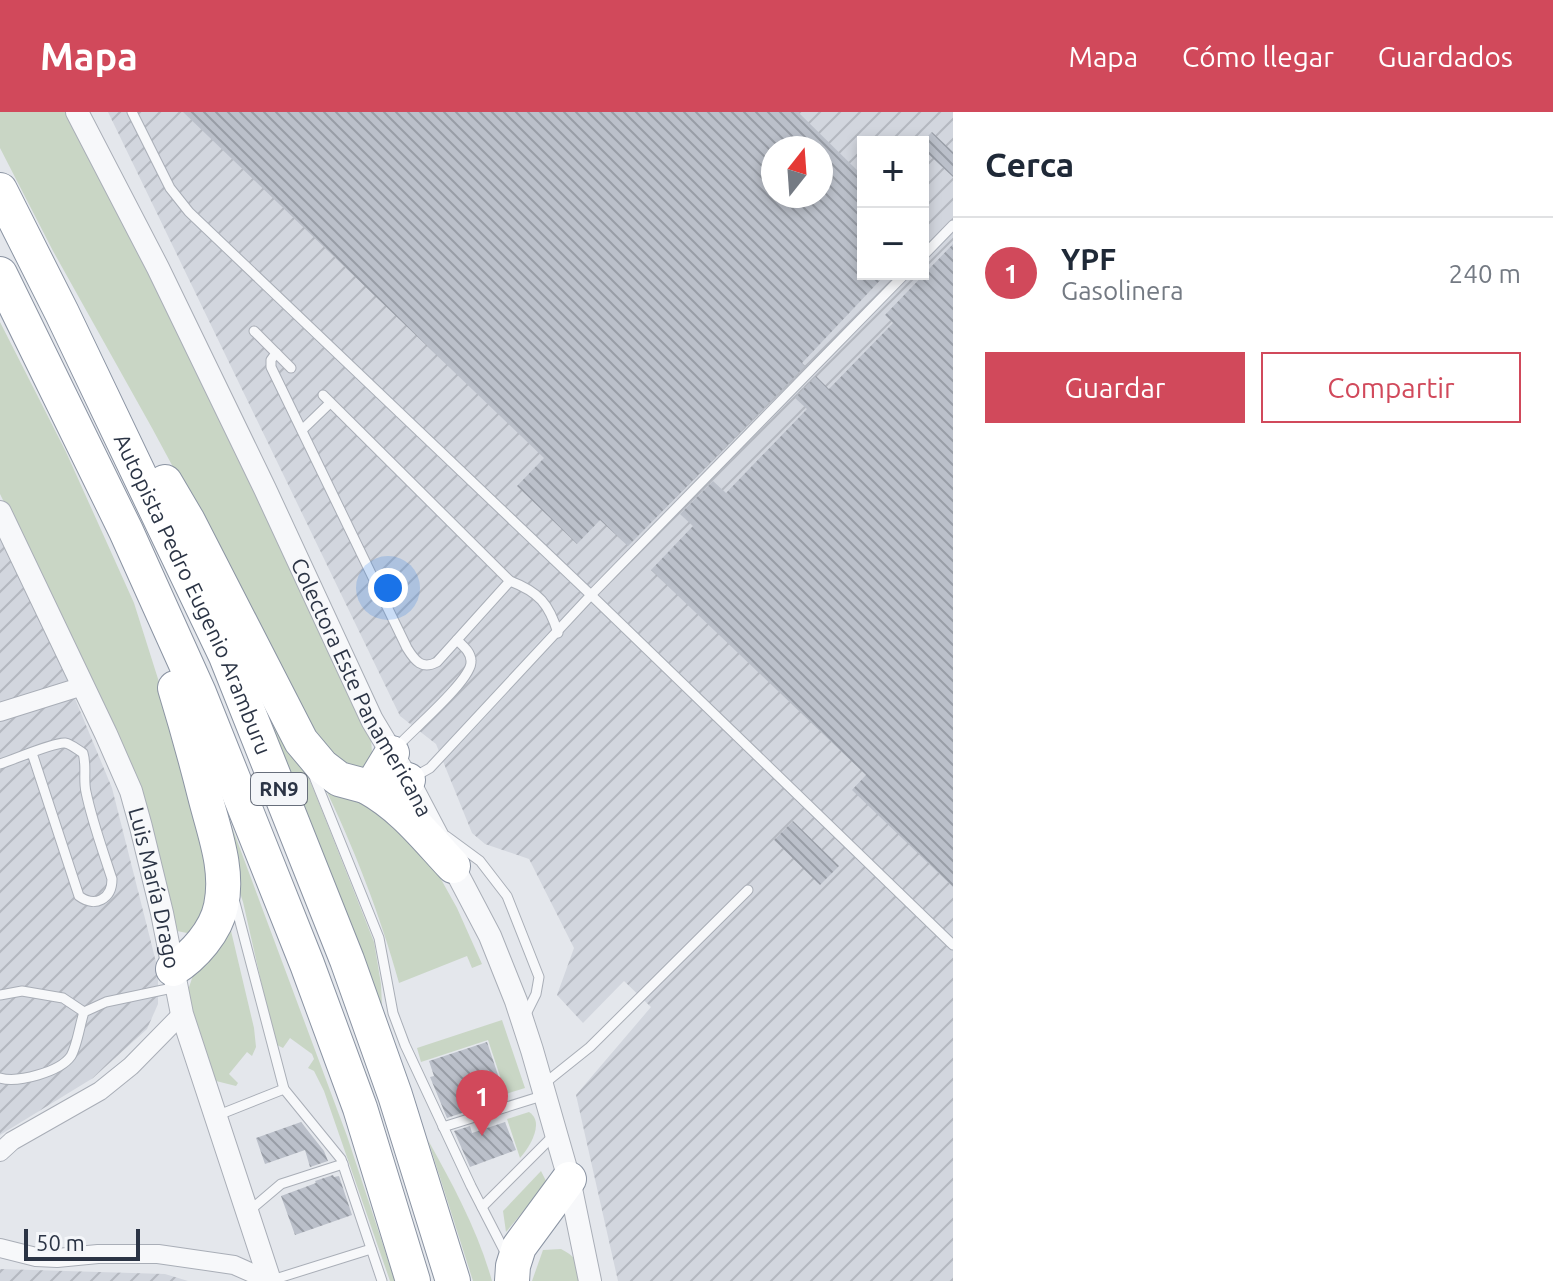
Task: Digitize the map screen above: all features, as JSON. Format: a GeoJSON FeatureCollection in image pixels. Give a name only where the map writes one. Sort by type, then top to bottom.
{"type":"FeatureCollection","features":[{"type":"Feature","properties":{"kind":"highway","name":"Autopista Pedro Eugenio Aramburu"},"geometry":{"type":"LineString","coordinates":[[0,190],[226,656],[347,960],[400,1110],[453,1281]]}},
{"type":"Feature","properties":{"kind":"highway","name":"Autopista Pedro Eugenio Aramburu"},"geometry":{"type":"LineString","coordinates":[[0,274],[126,531],[199,693],[307,964],[360,1108],[413,1281]]}},
{"type":"Feature","properties":{"kind":"highway"},"geometry":{"type":"LineString","coordinates":[[62,313],[188,521],[301,741],[322,766],[339,779],[367,787],[380,790],[390,788],[400,767]]}},
{"type":"Feature","properties":{"kind":"highway"},"geometry":{"type":"LineString","coordinates":[[126,531],[187,725],[223,866],[222,904],[218,920],[175,978]]}},
{"type":"Feature","properties":{"kind":"highway"},"geometry":{"type":"LineString","coordinates":[[367,787],[411,818],[453,866]]}},
{"type":"Feature","properties":{"kind":"highway"},"geometry":{"type":"LineString","coordinates":[[512,1273],[519,1247],[569,1179]]}},
{"type":"Feature","properties":{"kind":"street","name":"Colectora Este Panamericana"},"geometry":{"type":"LineString","coordinates":[[77,112],[158,268],[259,475],[372,720],[434,827],[490,936],[523,1021],[569,1179],[590,1281]]}},
{"type":"Feature","properties":{"kind":"street","name":"Luis María Drago"},"geometry":{"type":"LineString","coordinates":[[0,512],[131,791],[182,1014],[270,1281]]}},
{"type":"Feature","properties":{"kind":"street"},"geometry":{"type":"LineString","coordinates":[[0,712],[83,686]]}},
{"type":"Feature","properties":{"kind":"street"},"geometry":{"type":"LineString","coordinates":[[0,1152],[12,1141],[100,1091],[131,1066],[182,1014]]}},
{"type":"Feature","properties":{"kind":"street"},"geometry":{"type":"LineString","coordinates":[[2,1246],[36,1257],[158,1254],[234,1265],[270,1281]]}},
{"type":"Feature","properties":{"kind":"lane"},"geometry":{"type":"LineString","coordinates":[[132,112],[170,188],[189,212],[953,945]]}},
{"type":"Feature","properties":{"kind":"lane"},"geometry":{"type":"LineString","coordinates":[[929,250],[953,225]]}},
{"type":"Feature","properties":{"kind":"lane"},"geometry":{"type":"LineString","coordinates":[[457,640],[471,657],[469,671],[407,735],[400,767],[430,768],[591,595],[899,280]]}},
{"type":"Feature","properties":{"kind":"lane"},"geometry":{"type":"LineString","coordinates":[[254,331],[291,368]]}},
{"type":"Feature","properties":{"kind":"lane"},"geometry":{"type":"LineString","coordinates":[[276,353],[271,367],[401,635],[421,665],[430,666],[446,653],[510,581]]}},
{"type":"Feature","properties":{"kind":"lane"},"geometry":{"type":"LineString","coordinates":[[302,430],[326,399],[510,581],[533,592],[543,601],[558,633]]}},
{"type":"Feature","properties":{"kind":"lane"},"geometry":{"type":"LineString","coordinates":[[301,741],[379,938],[392,1007],[401,1034],[512,1273]]}},
{"type":"Feature","properties":{"kind":"lane"},"geometry":{"type":"LineString","coordinates":[[0,764],[57,744],[66,743],[83,753],[87,795],[112,879],[112,889],[106,898],[93,902],[79,896],[32,753]]}},
{"type":"Feature","properties":{"kind":"lane"},"geometry":{"type":"LineString","coordinates":[[434,827],[480,861],[507,896],[539,977],[536,994],[523,1021]]}},
{"type":"Feature","properties":{"kind":"lane"},"geometry":{"type":"LineString","coordinates":[[223,866],[241,918],[284,1089],[341,1159],[382,1281]]}},
{"type":"Feature","properties":{"kind":"lane"},"geometry":{"type":"LineString","coordinates":[[443,1127],[543,1090],[748,890]]}},
{"type":"Feature","properties":{"kind":"lane"},"geometry":{"type":"LineString","coordinates":[[0,1078],[10,1081],[24,1079],[61,1066],[71,1055],[84,1012],[175,978]]}},
{"type":"Feature","properties":{"kind":"lane"},"geometry":{"type":"LineString","coordinates":[[0,995],[22,991],[63,998],[84,1012]]}},
{"type":"Feature","properties":{"kind":"lane"},"geometry":{"type":"LineString","coordinates":[[216,1116],[284,1089]]}},
{"type":"Feature","properties":{"kind":"lane"},"geometry":{"type":"LineString","coordinates":[[482,1207],[555,1133]]}},
{"type":"Feature","properties":{"kind":"lane"},"geometry":{"type":"LineString","coordinates":[[247,1213],[281,1184],[343,1164]]}},
{"type":"Feature","properties":{"kind":"lane"},"geometry":{"type":"LineString","coordinates":[[270,1281],[371,1249]]}},
{"type":"Feature","properties":{"kind":"shaded area"},"geometry":{"type":"Polygon","coordinates":[[[108,112],[953,112],[953,1281],[618,1281],[576,1095],[651,1007],[624,981],[583,1023],[557,995],[574,948],[529,859],[485,844],[472,833],[436,744],[400,716],[108,112]]]}},
{"type":"Feature","properties":{"kind":"shaded area"},"geometry":{"type":"Polygon","coordinates":[[[0,533],[64,672],[112,788],[158,970],[158,1004],[147,1029],[93,1078],[0,1135],[0,533]]]}},
{"type":"Feature","properties":{"kind":"shaded area"},"geometry":{"type":"Polygon","coordinates":[[[0,1269],[165,1274],[188,1281],[0,1281],[0,1269]]]}},
{"type":"Feature","properties":{"kind":"green space"},"geometry":{"type":"Polygon","coordinates":[[[0,112],[66,112],[239,450],[371,738],[372,753],[362,770],[334,766],[0,148],[0,112]]]}},
{"type":"Feature","properties":{"kind":"green space"},"geometry":{"type":"Polygon","coordinates":[[[0,322],[66,452],[134,603],[178,742],[210,889],[198,927],[187,933],[177,931],[169,920],[86,668],[0,494],[0,322]]]}},
{"type":"Feature","properties":{"kind":"green space"},"geometry":{"type":"Polygon","coordinates":[[[237,651],[291,735],[315,793],[374,942],[382,1006],[300,795],[237,651]]]}},
{"type":"Feature","properties":{"kind":"green space"},"geometry":{"type":"Polygon","coordinates":[[[323,784],[366,797],[418,838],[457,908],[482,964],[472,968],[467,956],[399,983],[366,882],[323,784]]]}},
{"type":"Feature","properties":{"kind":"green space"},"geometry":{"type":"Polygon","coordinates":[[[226,811],[347,1136],[395,1281],[390,1281],[324,1091],[314,1071],[308,1068],[314,1059],[312,1054],[290,1038],[283,1048],[277,1045],[273,1034],[243,902],[219,829],[226,811]]]}},
{"type":"Feature","properties":{"kind":"green space"},"geometry":{"type":"Polygon","coordinates":[[[227,914],[256,1047],[252,1056],[247,1052],[229,1074],[238,1083],[236,1086],[216,1081],[207,1075],[188,990],[197,964],[227,914]]]}},
{"type":"Feature","properties":{"kind":"green space"},"geometry":{"type":"Polygon","coordinates":[[[502,1020],[525,1088],[506,1094],[488,1040],[421,1062],[417,1048],[502,1020]]]}},
{"type":"Feature","properties":{"kind":"green space"},"geometry":{"type":"Polygon","coordinates":[[[529,1112],[534,1116],[536,1128],[520,1158],[507,1119],[529,1112]]]}},
{"type":"Feature","properties":{"kind":"green space"},"geometry":{"type":"Polygon","coordinates":[[[428,1140],[472,1226],[492,1281],[473,1281],[428,1140]]]}},
{"type":"Feature","properties":{"kind":"green space"},"geometry":{"type":"Polygon","coordinates":[[[541,1171],[547,1183],[506,1232],[503,1211],[541,1171]]]}},
{"type":"Feature","properties":{"kind":"green space"},"geometry":{"type":"Polygon","coordinates":[[[561,1249],[576,1262],[581,1281],[532,1281],[543,1250],[561,1249]]]}},
{"type":"Feature","properties":{"kind":"building"},"geometry":{"type":"Polygon","coordinates":[[[183,112],[798,112],[822,136],[761,136],[761,208],[833,208],[833,146],[857,170],[857,280],[880,280],[802,363],[805,366],[628,546],[600,520],[577,544],[517,486],[544,458],[183,112]]]}},
{"type":"Feature","properties":{"kind":"building"},"geometry":{"type":"Polygon","coordinates":[[[932,132],[953,152],[953,177],[929,155],[928,136],[932,132]]]}},
{"type":"Feature","properties":{"kind":"building"},"geometry":{"type":"Polygon","coordinates":[[[953,244],[953,887],[852,790],[866,775],[651,570],[693,526],[680,514],[713,481],[726,493],[807,409],[795,398],[816,376],[829,389],[893,323],[885,315],[919,280],[929,280],[929,269],[953,244]]]}},
{"type":"Feature","properties":{"kind":"building"},"geometry":{"type":"Polygon","coordinates":[[[793,821],[839,866],[820,885],[774,840],[793,821]]]}},
{"type":"Feature","properties":{"kind":"building"},"geometry":{"type":"Polygon","coordinates":[[[487,1042],[502,1087],[461,1101],[465,1112],[447,1118],[430,1077],[434,1076],[429,1061],[487,1042]]]}},
{"type":"Feature","properties":{"kind":"building"},"geometry":{"type":"Polygon","coordinates":[[[301,1122],[324,1151],[328,1161],[310,1167],[305,1150],[265,1164],[256,1138],[301,1122]]]}},
{"type":"Feature","properties":{"kind":"building"},"geometry":{"type":"Polygon","coordinates":[[[505,1122],[516,1150],[470,1167],[454,1131],[470,1126],[472,1133],[505,1122]]]}},
{"type":"Feature","properties":{"kind":"building"},"geometry":{"type":"Polygon","coordinates":[[[333,1175],[339,1176],[352,1215],[295,1235],[281,1196],[333,1175]]]}},
{"type":"Feature","properties":{"kind":"place","name":"YPF"},"geometry":{"type":"Point","coordinates":[482,1136]}}]}
